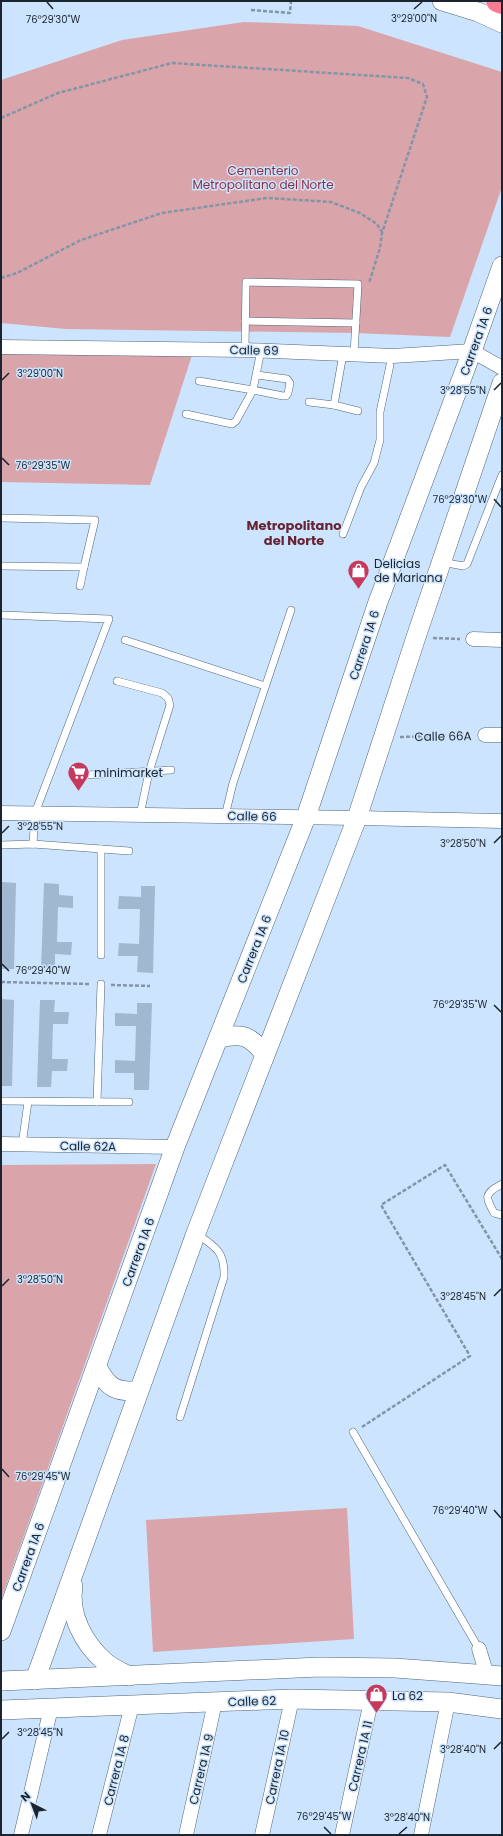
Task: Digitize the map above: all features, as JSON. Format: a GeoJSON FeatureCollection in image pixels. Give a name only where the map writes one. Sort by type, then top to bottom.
{"type":"FeatureCollection","features":[{"type":"Feature","properties":{"kind":"highway"},"geometry":{"type":"LineString","coordinates":[[497,1],[502,3]]}},
{"type":"Feature","properties":{"kind":"street"},"geometry":{"type":"LineString","coordinates":[[442,1],[478,12],[502,23]]}},
{"type":"Feature","properties":{"kind":"street","name":"Carrera 1A 6"},"geometry":{"type":"LineString","coordinates":[[1,1631],[175,1148],[306,817],[378,602],[472,351],[502,266]]}},
{"type":"Feature","properties":{"kind":"street","name":"Calle 69"},"geometry":{"type":"LineString","coordinates":[[1,347],[261,350],[348,354],[392,360],[472,351]]}},
{"type":"Feature","properties":{"kind":"street"},"geometry":{"type":"LineString","coordinates":[[472,351],[502,368]]}},
{"type":"Feature","properties":{"kind":"street"},"geometry":{"type":"LineString","coordinates":[[35,1680],[196,1234],[357,818],[441,562],[502,383]]}},
{"type":"Feature","properties":{"kind":"street"},"geometry":{"type":"LineString","coordinates":[[473,639],[502,640]]}},
{"type":"Feature","properties":{"kind":"street","name":"Calle 66A"},"geometry":{"type":"LineString","coordinates":[[485,735],[502,735]]}},
{"type":"Feature","properties":{"kind":"street","name":"Calle 66"},"geometry":{"type":"LineString","coordinates":[[1,813],[502,821]]}},
{"type":"Feature","properties":{"kind":"street"},"geometry":{"type":"LineString","coordinates":[[219,1038],[237,1034],[254,1040],[265,1054]]}},
{"type":"Feature","properties":{"kind":"street","name":"Calle 62A"},"geometry":{"type":"LineString","coordinates":[[1,1144],[175,1148]]}},
{"type":"Feature","properties":{"kind":"street"},"geometry":{"type":"LineString","coordinates":[[97,1366],[106,1382],[121,1392],[139,1391]]}},
{"type":"Feature","properties":{"kind":"street"},"geometry":{"type":"LineString","coordinates":[[77,1567],[72,1593],[76,1620],[87,1644],[106,1663],[129,1676]]}},
{"type":"Feature","properties":{"kind":"street"},"geometry":{"type":"LineString","coordinates":[[479,1649],[494,1675]]}},
{"type":"Feature","properties":{"kind":"street"},"geometry":{"type":"LineString","coordinates":[[1,1681],[320,1667],[395,1668],[494,1675]]}},
{"type":"Feature","properties":{"kind":"street","name":"Calle 62"},"geometry":{"type":"LineString","coordinates":[[1,1710],[292,1700],[448,1702],[502,1709]]}},
{"type":"Feature","properties":{"kind":"street","name":"Carrera 1A 10"},"geometry":{"type":"LineString","coordinates":[[262,1835],[292,1700]]}},
{"type":"Feature","properties":{"kind":"street","name":"Carrera 1A 11"},"geometry":{"type":"LineString","coordinates":[[342,1835],[371,1701]]}},
{"type":"Feature","properties":{"kind":"street","name":"Carrera 1A 9"},"geometry":{"type":"LineString","coordinates":[[186,1835],[215,1702]]}},
{"type":"Feature","properties":{"kind":"street"},"geometry":{"type":"LineString","coordinates":[[422,1835],[448,1702]]}},
{"type":"Feature","properties":{"kind":"street","name":"Carrera 1A 8"},"geometry":{"type":"LineString","coordinates":[[99,1835],[132,1705]]}},
{"type":"Feature","properties":{"kind":"street"},"geometry":{"type":"LineString","coordinates":[[21,1835],[51,1708]]}},
{"type":"Feature","properties":{"kind":"lane"},"geometry":{"type":"LineString","coordinates":[[245,350],[246,282],[358,284],[356,323],[334,405]]}},
{"type":"Feature","properties":{"kind":"lane"},"geometry":{"type":"LineString","coordinates":[[245,321],[356,323]]}},
{"type":"Feature","properties":{"kind":"lane"},"geometry":{"type":"LineString","coordinates":[[186,414],[232,424],[236,421],[253,390],[261,350]]}},
{"type":"Feature","properties":{"kind":"lane"},"geometry":{"type":"LineString","coordinates":[[343,534],[361,487],[374,463],[380,440],[380,412],[392,360]]}},
{"type":"Feature","properties":{"kind":"lane"},"geometry":{"type":"LineString","coordinates":[[199,381],[283,396],[286,396],[288,393],[290,383],[287,379],[257,375]]}},
{"type":"Feature","properties":{"kind":"lane"},"geometry":{"type":"LineString","coordinates":[[309,402],[334,405],[358,411]]}},
{"type":"Feature","properties":{"kind":"lane"},"geometry":{"type":"LineString","coordinates":[[441,562],[463,566],[467,564],[502,475]]}},
{"type":"Feature","properties":{"kind":"lane"},"geometry":{"type":"LineString","coordinates":[[1,518],[95,520],[80,586]]}},
{"type":"Feature","properties":{"kind":"lane"},"geometry":{"type":"LineString","coordinates":[[1,566],[84,566]]}},
{"type":"Feature","properties":{"kind":"lane"},"geometry":{"type":"LineString","coordinates":[[225,816],[233,783],[291,610]]}},
{"type":"Feature","properties":{"kind":"lane"},"geometry":{"type":"LineString","coordinates":[[1,615],[109,618],[35,813],[33,844]]}},
{"type":"Feature","properties":{"kind":"lane"},"geometry":{"type":"LineString","coordinates":[[125,640],[265,686]]}},
{"type":"Feature","properties":{"kind":"lane"},"geometry":{"type":"LineString","coordinates":[[118,681],[162,693],[168,698],[170,705],[149,772],[140,815]]}},
{"type":"Feature","properties":{"kind":"lane"},"geometry":{"type":"LineString","coordinates":[[87,775],[171,770]]}},
{"type":"Feature","properties":{"kind":"lane"},"geometry":{"type":"LineString","coordinates":[[1,845],[33,844],[129,851]]}},
{"type":"Feature","properties":{"kind":"lane"},"geometry":{"type":"LineString","coordinates":[[100,955],[101,849]]}},
{"type":"Feature","properties":{"kind":"lane"},"geometry":{"type":"LineString","coordinates":[[97,1102],[101,984]]}},
{"type":"Feature","properties":{"kind":"lane"},"geometry":{"type":"LineString","coordinates":[[1,1101],[130,1102]]}},
{"type":"Feature","properties":{"kind":"lane"},"geometry":{"type":"LineString","coordinates":[[22,1145],[28,1102]]}},
{"type":"Feature","properties":{"kind":"lane"},"geometry":{"type":"LineString","coordinates":[[502,1184],[491,1190],[487,1200],[494,1213],[502,1215]]}},
{"type":"Feature","properties":{"kind":"lane"},"geometry":{"type":"LineString","coordinates":[[180,1417],[224,1277],[224,1262],[215,1246],[196,1234]]}},
{"type":"Feature","properties":{"kind":"lane"},"geometry":{"type":"LineString","coordinates":[[353,1432],[479,1649]]}},
{"type":"Feature","properties":{"kind":"path"},"geometry":{"type":"LineString","coordinates":[[251,10],[290,13],[291,1]]}},
{"type":"Feature","properties":{"kind":"path"},"geometry":{"type":"LineString","coordinates":[[1,118],[58,93],[172,63],[408,78],[423,84],[427,97],[382,233],[377,224],[360,213],[331,202],[267,198],[162,213],[81,240],[17,274],[1,278]]}},
{"type":"Feature","properties":{"kind":"path"},"geometry":{"type":"LineString","coordinates":[[416,637],[473,639]]}},
{"type":"Feature","properties":{"kind":"path","name":"Calle 66A"},"geometry":{"type":"LineString","coordinates":[[384,737],[485,735]]}},
{"type":"Feature","properties":{"kind":"path"},"geometry":{"type":"LineString","coordinates":[[1,982],[150,986]]}},
{"type":"Feature","properties":{"kind":"path"},"geometry":{"type":"LineString","coordinates":[[353,1432],[470,1356],[381,1205],[445,1165],[502,1258]]}},
{"type":"Feature","properties":{"kind":"green space","name":"Cementerio Metropolitano del Norte"},"geometry":{"type":"Polygon","coordinates":[[[244,22],[358,26],[502,72],[502,187],[450,337],[355,333],[66,329],[1,323],[1,80],[122,40],[244,22]]]}},
{"type":"Feature","properties":{"kind":"green space"},"geometry":{"type":"Polygon","coordinates":[[[1,347],[194,349],[150,485],[1,482],[1,347]]]}},
{"type":"Feature","properties":{"kind":"green space"},"geometry":{"type":"Polygon","coordinates":[[[156,1164],[1,1600],[1,1165],[156,1164]]]}},
{"type":"Feature","properties":{"kind":"green space"},"geometry":{"type":"Polygon","coordinates":[[[347,1508],[354,1639],[153,1652],[146,1520],[347,1508]]]}},
{"type":"Feature","properties":{"kind":"building"},"geometry":{"type":"Polygon","coordinates":[[[2,882],[16,883],[14,969],[1,969],[2,882]]]}},
{"type":"Feature","properties":{"kind":"building"},"geometry":{"type":"Polygon","coordinates":[[[44,883],[59,884],[59,895],[73,896],[73,908],[58,907],[57,942],[72,942],[71,955],[55,954],[55,971],[41,970],[44,883]]]}},
{"type":"Feature","properties":{"kind":"building"},"geometry":{"type":"Polygon","coordinates":[[[141,886],[155,886],[153,973],[137,972],[138,956],[118,956],[119,943],[139,944],[140,909],[118,909],[119,896],[141,897],[141,886]]]}},
{"type":"Feature","properties":{"kind":"building"},"geometry":{"type":"Polygon","coordinates":[[[1,999],[14,1000],[12,1086],[1,1086],[1,999]]]}},
{"type":"Feature","properties":{"kind":"building"},"geometry":{"type":"Polygon","coordinates":[[[40,1000],[55,1000],[54,1012],[69,1012],[68,1024],[53,1024],[52,1059],[68,1059],[67,1071],[52,1071],[51,1087],[37,1087],[40,1000]]]}},
{"type":"Feature","properties":{"kind":"building"},"geometry":{"type":"Polygon","coordinates":[[[137,1003],[152,1003],[149,1090],[134,1090],[134,1073],[115,1073],[115,1060],[135,1061],[136,1026],[115,1026],[115,1013],[137,1014],[137,1003]]]}},
{"type":"Feature","properties":{"kind":"place","name":"Delicias de Mariana"},"geometry":{"type":"Point","coordinates":[359,590]}},
{"type":"Feature","properties":{"kind":"place","name":"minimarket"},"geometry":{"type":"Point","coordinates":[79,792]}},
{"type":"Feature","properties":{"kind":"place","name":"La 62"},"geometry":{"type":"Point","coordinates":[376,1714]}},
{"type":"Feature","properties":{"kind":"district","name":"Metropolitano del Norte"},"geometry":{"type":"Point","coordinates":[294,532]}}]}
